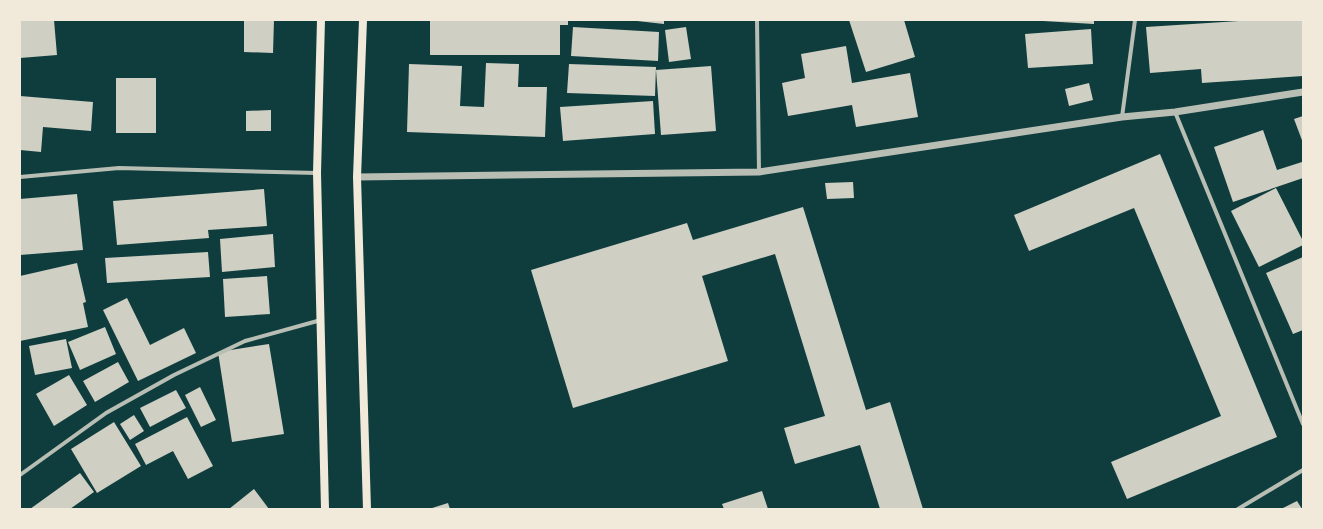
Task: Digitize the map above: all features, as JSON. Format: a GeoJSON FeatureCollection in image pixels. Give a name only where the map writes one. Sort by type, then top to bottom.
{"type":"FeatureCollection","features":[{"type":"Feature","properties":{"kind":"main road"},"geometry":{"type":"LineString","coordinates":[[321,20],[317,173],[325,509]]}},
{"type":"Feature","properties":{"kind":"main road"},"geometry":{"type":"LineString","coordinates":[[363,20],[357,178],[367,509]]}},
{"type":"Feature","properties":{"kind":"street"},"geometry":{"type":"LineString","coordinates":[[757,20],[759,172]]}},
{"type":"Feature","properties":{"kind":"street"},"geometry":{"type":"LineString","coordinates":[[1122,117],[1135,20]]}},
{"type":"Feature","properties":{"kind":"street"},"geometry":{"type":"LineString","coordinates":[[357,178],[759,172],[1122,117],[1175,112],[1303,92]]}},
{"type":"Feature","properties":{"kind":"street"},"geometry":{"type":"LineString","coordinates":[[1175,112],[1303,424]]}},
{"type":"Feature","properties":{"kind":"street"},"geometry":{"type":"LineString","coordinates":[[20,177],[119,168],[317,173]]}},
{"type":"Feature","properties":{"kind":"street"},"geometry":{"type":"LineString","coordinates":[[20,475],[106,413],[174,375],[245,341],[321,320]]}},
{"type":"Feature","properties":{"kind":"street"},"geometry":{"type":"LineString","coordinates":[[1238,509],[1303,470]]}},
{"type":"Feature","properties":{"kind":"building"},"geometry":{"type":"Polygon","coordinates":[[[20,20],[54,20],[57,55],[20,58],[20,20]]]}},
{"type":"Feature","properties":{"kind":"building"},"geometry":{"type":"Polygon","coordinates":[[[244,20],[274,20],[273,53],[244,52],[244,20]]]}},
{"type":"Feature","properties":{"kind":"building"},"geometry":{"type":"Polygon","coordinates":[[[430,20],[568,20],[568,25],[560,25],[560,55],[430,55],[430,20]]]}},
{"type":"Feature","properties":{"kind":"building"},"geometry":{"type":"Polygon","coordinates":[[[664,20],[664,24],[637,21],[664,20]]]}},
{"type":"Feature","properties":{"kind":"building"},"geometry":{"type":"Polygon","coordinates":[[[849,20],[904,20],[915,57],[866,72],[849,20]]]}},
{"type":"Feature","properties":{"kind":"building"},"geometry":{"type":"Polygon","coordinates":[[[1094,20],[1094,24],[1043,21],[1094,20]]]}},
{"type":"Feature","properties":{"kind":"building"},"geometry":{"type":"Polygon","coordinates":[[[1254,20],[1303,20],[1303,76],[1202,83],[1201,69],[1150,73],[1146,27],[1254,20]]]}},
{"type":"Feature","properties":{"kind":"building"},"geometry":{"type":"Polygon","coordinates":[[[573,27],[659,32],[658,61],[571,56],[573,27]]]}},
{"type":"Feature","properties":{"kind":"building"},"geometry":{"type":"Polygon","coordinates":[[[686,27],[691,59],[669,62],[665,30],[686,27]]]}},
{"type":"Feature","properties":{"kind":"building"},"geometry":{"type":"Polygon","coordinates":[[[1091,29],[1093,64],[1028,68],[1025,34],[1091,29]]]}},
{"type":"Feature","properties":{"kind":"building"},"geometry":{"type":"Polygon","coordinates":[[[846,46],[852,83],[910,73],[918,117],[856,127],[852,105],[788,116],[782,83],[805,78],[801,54],[846,46]]]}},
{"type":"Feature","properties":{"kind":"building"},"geometry":{"type":"Polygon","coordinates":[[[486,63],[519,64],[518,87],[547,87],[545,137],[407,132],[409,64],[462,66],[460,106],[484,107],[486,63]]]}},
{"type":"Feature","properties":{"kind":"building"},"geometry":{"type":"Polygon","coordinates":[[[569,64],[656,67],[655,96],[567,93],[569,64]]]}},
{"type":"Feature","properties":{"kind":"building"},"geometry":{"type":"Polygon","coordinates":[[[711,66],[716,131],[661,135],[656,70],[711,66]]]}},
{"type":"Feature","properties":{"kind":"building"},"geometry":{"type":"Polygon","coordinates":[[[116,78],[156,78],[156,133],[116,133],[116,78]]]}},
{"type":"Feature","properties":{"kind":"building"},"geometry":{"type":"Polygon","coordinates":[[[1089,83],[1093,100],[1069,106],[1065,89],[1089,83]]]}},
{"type":"Feature","properties":{"kind":"building"},"geometry":{"type":"Polygon","coordinates":[[[20,96],[93,102],[91,131],[43,127],[41,152],[20,150],[20,96]]]}},
{"type":"Feature","properties":{"kind":"building"},"geometry":{"type":"Polygon","coordinates":[[[653,101],[655,134],[563,141],[560,107],[653,101]]]}},
{"type":"Feature","properties":{"kind":"building"},"geometry":{"type":"Polygon","coordinates":[[[271,110],[271,131],[246,131],[246,111],[271,110]]]}},
{"type":"Feature","properties":{"kind":"building"},"geometry":{"type":"Polygon","coordinates":[[[1303,116],[1303,143],[1294,119],[1303,116]]]}},
{"type":"Feature","properties":{"kind":"building"},"geometry":{"type":"Polygon","coordinates":[[[1263,130],[1277,170],[1302,162],[1303,178],[1233,202],[1214,147],[1263,130]]]}},
{"type":"Feature","properties":{"kind":"building"},"geometry":{"type":"Polygon","coordinates":[[[1160,154],[1277,437],[1127,499],[1111,462],[1221,416],[1134,208],[1029,251],[1014,215],[1160,154]]]}},
{"type":"Feature","properties":{"kind":"building"},"geometry":{"type":"Polygon","coordinates":[[[853,182],[854,198],[827,199],[825,183],[853,182]]]}},
{"type":"Feature","properties":{"kind":"building"},"geometry":{"type":"Polygon","coordinates":[[[1276,188],[1303,241],[1303,245],[1259,267],[1231,211],[1276,188]]]}},
{"type":"Feature","properties":{"kind":"building"},"geometry":{"type":"Polygon","coordinates":[[[264,189],[267,226],[208,230],[209,238],[117,245],[113,201],[264,189]]]}},
{"type":"Feature","properties":{"kind":"building"},"geometry":{"type":"Polygon","coordinates":[[[77,194],[83,250],[20,255],[20,199],[77,194]]]}},
{"type":"Feature","properties":{"kind":"building"},"geometry":{"type":"Polygon","coordinates":[[[803,207],[866,410],[890,402],[923,509],[880,509],[860,445],[795,464],[784,428],[825,416],[775,254],[702,276],[728,361],[573,408],[531,270],[687,223],[693,240],[803,207]]]}},
{"type":"Feature","properties":{"kind":"building"},"geometry":{"type":"Polygon","coordinates":[[[273,234],[275,267],[222,272],[220,239],[273,234]]]}},
{"type":"Feature","properties":{"kind":"building"},"geometry":{"type":"Polygon","coordinates":[[[208,252],[210,277],[107,283],[105,258],[208,252]]]}},
{"type":"Feature","properties":{"kind":"building"},"geometry":{"type":"Polygon","coordinates":[[[1303,257],[1303,330],[1293,334],[1266,273],[1303,257]]]}},
{"type":"Feature","properties":{"kind":"building"},"geometry":{"type":"Polygon","coordinates":[[[77,263],[86,302],[83,303],[88,327],[20,341],[20,276],[77,263]]]}},
{"type":"Feature","properties":{"kind":"building"},"geometry":{"type":"Polygon","coordinates":[[[267,276],[270,314],[225,317],[223,279],[267,276]]]}},
{"type":"Feature","properties":{"kind":"building"},"geometry":{"type":"Polygon","coordinates":[[[127,298],[150,345],[184,328],[196,353],[138,381],[103,310],[127,298]]]}},
{"type":"Feature","properties":{"kind":"building"},"geometry":{"type":"Polygon","coordinates":[[[105,327],[116,354],[80,370],[68,342],[105,327]]]}},
{"type":"Feature","properties":{"kind":"building"},"geometry":{"type":"Polygon","coordinates":[[[66,339],[72,368],[35,375],[29,346],[66,339]]]}},
{"type":"Feature","properties":{"kind":"building"},"geometry":{"type":"Polygon","coordinates":[[[269,344],[284,434],[232,442],[218,352],[269,344]]]}},
{"type":"Feature","properties":{"kind":"building"},"geometry":{"type":"Polygon","coordinates":[[[118,362],[129,382],[95,402],[83,381],[118,362]]]}},
{"type":"Feature","properties":{"kind":"building"},"geometry":{"type":"Polygon","coordinates":[[[69,375],[87,405],[54,426],[36,394],[69,375]]]}},
{"type":"Feature","properties":{"kind":"building"},"geometry":{"type":"Polygon","coordinates":[[[200,387],[216,420],[201,427],[185,395],[200,387]]]}},
{"type":"Feature","properties":{"kind":"building"},"geometry":{"type":"Polygon","coordinates":[[[176,390],[186,408],[150,427],[140,408],[176,390]]]}},
{"type":"Feature","properties":{"kind":"building"},"geometry":{"type":"Polygon","coordinates":[[[134,415],[144,431],[130,440],[120,424],[134,415]]]}},
{"type":"Feature","properties":{"kind":"building"},"geometry":{"type":"Polygon","coordinates":[[[187,417],[213,466],[188,479],[173,451],[146,465],[135,444],[187,417]]]}},
{"type":"Feature","properties":{"kind":"building"},"geometry":{"type":"Polygon","coordinates":[[[114,422],[141,466],[97,493],[71,449],[114,422]]]}},
{"type":"Feature","properties":{"kind":"building"},"geometry":{"type":"Polygon","coordinates":[[[80,473],[94,492],[70,509],[30,509],[80,473]]]}},
{"type":"Feature","properties":{"kind":"building"},"geometry":{"type":"Polygon","coordinates":[[[254,489],[269,509],[229,509],[254,489]]]}},
{"type":"Feature","properties":{"kind":"building"},"geometry":{"type":"Polygon","coordinates":[[[762,491],[768,509],[724,509],[722,504],[762,491]]]}},
{"type":"Feature","properties":{"kind":"building"},"geometry":{"type":"Polygon","coordinates":[[[1297,501],[1302,509],[1281,509],[1297,501]]]}},
{"type":"Feature","properties":{"kind":"building"},"geometry":{"type":"Polygon","coordinates":[[[448,503],[450,509],[429,509],[448,503]]]}}]}
